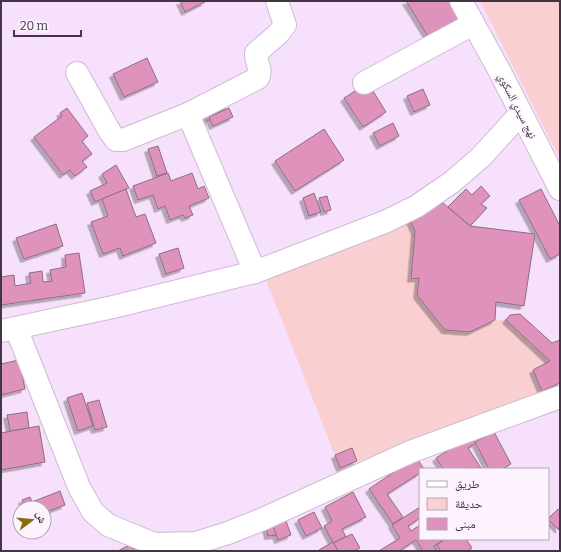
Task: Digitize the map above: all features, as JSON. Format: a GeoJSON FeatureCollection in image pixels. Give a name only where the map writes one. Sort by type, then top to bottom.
{"type":"FeatureCollection","features":[{"type":"Feature","properties":{"kind":"street"},"geometry":{"type":"LineString","coordinates":[[77,73],[110,132],[116,140],[123,140],[188,114],[258,78],[260,69],[255,58],[256,53],[278,34],[284,25],[277,1]]}},
{"type":"Feature","properties":{"kind":"street","name":"نهج سيدي السكوي"},"geometry":{"type":"LineString","coordinates":[[461,1],[560,189]]}},
{"type":"Feature","properties":{"kind":"street"},"geometry":{"type":"LineString","coordinates":[[364,83],[473,24]]}},
{"type":"Feature","properties":{"kind":"street"},"geometry":{"type":"LineString","coordinates":[[521,113],[481,157],[452,182],[417,206],[360,232],[255,272],[113,307],[9,329],[79,487],[93,512],[108,526],[156,547],[196,543],[228,533],[410,452],[560,397]]}},
{"type":"Feature","properties":{"kind":"street"},"geometry":{"type":"LineString","coordinates":[[188,114],[255,272]]}},
{"type":"Feature","properties":{"kind":"green space"},"geometry":{"type":"Polygon","coordinates":[[[480,1],[560,1],[560,159],[480,1]]]}},
{"type":"Feature","properties":{"kind":"green space"},"geometry":{"type":"Polygon","coordinates":[[[410,220],[415,231],[411,278],[419,278],[417,295],[446,330],[470,332],[495,320],[506,320],[550,361],[533,370],[542,391],[340,468],[264,275],[410,220]]]}},
{"type":"Feature","properties":{"kind":"building"},"geometry":{"type":"Polygon","coordinates":[[[180,1],[204,1],[205,2],[185,12],[180,1]]]}},
{"type":"Feature","properties":{"kind":"building"},"geometry":{"type":"Polygon","coordinates":[[[406,1],[450,1],[461,18],[429,38],[406,1]]]}},
{"type":"Feature","properties":{"kind":"building"},"geometry":{"type":"Polygon","coordinates":[[[147,58],[158,82],[124,97],[113,74],[147,58]]]}},
{"type":"Feature","properties":{"kind":"building"},"geometry":{"type":"Polygon","coordinates":[[[368,83],[386,112],[363,127],[344,98],[368,83]]]}},
{"type":"Feature","properties":{"kind":"building"},"geometry":{"type":"Polygon","coordinates":[[[423,89],[430,105],[414,112],[407,96],[423,89]]]}},
{"type":"Feature","properties":{"kind":"building"},"geometry":{"type":"Polygon","coordinates":[[[222,103],[226,111],[207,121],[203,112],[222,103]]]}},
{"type":"Feature","properties":{"kind":"building"},"geometry":{"type":"Polygon","coordinates":[[[67,108],[88,136],[82,141],[92,154],[82,161],[87,167],[75,176],[70,170],[63,175],[34,137],[62,116],[60,113],[67,108]]]}},
{"type":"Feature","properties":{"kind":"building"},"geometry":{"type":"Polygon","coordinates":[[[229,108],[233,117],[213,126],[209,117],[229,108]]]}},
{"type":"Feature","properties":{"kind":"building"},"geometry":{"type":"Polygon","coordinates":[[[393,123],[399,136],[380,146],[373,133],[393,123]]]}},
{"type":"Feature","properties":{"kind":"building"},"geometry":{"type":"Polygon","coordinates":[[[324,129],[344,160],[295,191],[275,161],[324,129]]]}},
{"type":"Feature","properties":{"kind":"building"},"geometry":{"type":"Polygon","coordinates":[[[158,146],[167,173],[157,176],[148,149],[158,146]]]}},
{"type":"Feature","properties":{"kind":"building"},"geometry":{"type":"Polygon","coordinates":[[[116,165],[129,188],[95,202],[90,191],[107,183],[102,174],[116,165]]]}},
{"type":"Feature","properties":{"kind":"building"},"geometry":{"type":"Polygon","coordinates":[[[168,173],[171,181],[192,173],[198,189],[204,186],[209,198],[189,206],[193,215],[185,218],[183,215],[170,220],[165,206],[158,209],[153,195],[138,200],[133,186],[168,173]]]}},
{"type":"Feature","properties":{"kind":"building"},"geometry":{"type":"Polygon","coordinates":[[[481,186],[490,196],[481,204],[487,208],[470,226],[448,207],[466,189],[472,195],[481,186]]]}},
{"type":"Feature","properties":{"kind":"building"},"geometry":{"type":"Polygon","coordinates":[[[126,189],[136,217],[145,214],[156,243],[123,256],[120,248],[103,254],[91,222],[108,216],[102,199],[126,189]]]}},
{"type":"Feature","properties":{"kind":"building"},"geometry":{"type":"Polygon","coordinates":[[[541,189],[560,226],[560,254],[550,259],[519,200],[541,189]]]}},
{"type":"Feature","properties":{"kind":"building"},"geometry":{"type":"Polygon","coordinates":[[[314,193],[321,212],[309,216],[303,198],[314,193]]]}},
{"type":"Feature","properties":{"kind":"building"},"geometry":{"type":"Polygon","coordinates":[[[327,196],[331,210],[324,212],[319,198],[327,196]]]}},
{"type":"Feature","properties":{"kind":"building"},"geometry":{"type":"Polygon","coordinates":[[[443,203],[470,226],[535,234],[524,306],[496,302],[495,320],[470,332],[445,330],[417,295],[419,278],[411,279],[415,231],[410,220],[443,203]]]}},
{"type":"Feature","properties":{"kind":"building"},"geometry":{"type":"Polygon","coordinates":[[[56,224],[63,246],[24,259],[16,238],[56,224]]]}},
{"type":"Feature","properties":{"kind":"building"},"geometry":{"type":"Polygon","coordinates":[[[178,248],[184,268],[166,274],[159,254],[178,248]]]}},
{"type":"Feature","properties":{"kind":"building"},"geometry":{"type":"Polygon","coordinates":[[[79,253],[85,293],[1,305],[1,277],[14,275],[15,286],[31,283],[29,273],[42,271],[43,282],[52,281],[50,270],[66,267],[65,255],[79,253]]]}},
{"type":"Feature","properties":{"kind":"building"},"geometry":{"type":"Polygon","coordinates":[[[520,314],[552,343],[560,340],[560,383],[542,391],[533,370],[550,361],[506,320],[510,315],[520,314]]]}},
{"type":"Feature","properties":{"kind":"building"},"geometry":{"type":"Polygon","coordinates":[[[19,360],[25,389],[1,395],[1,364],[19,360]]]}},
{"type":"Feature","properties":{"kind":"building"},"geometry":{"type":"Polygon","coordinates":[[[82,393],[93,426],[78,431],[67,398],[82,393]]]}},
{"type":"Feature","properties":{"kind":"building"},"geometry":{"type":"Polygon","coordinates":[[[99,400],[107,427],[95,430],[87,403],[99,400]]]}},
{"type":"Feature","properties":{"kind":"building"},"geometry":{"type":"Polygon","coordinates":[[[27,412],[29,428],[10,431],[7,415],[27,412]]]}},
{"type":"Feature","properties":{"kind":"building"},"geometry":{"type":"Polygon","coordinates":[[[39,426],[45,462],[1,470],[1,433],[39,426]]]}},
{"type":"Feature","properties":{"kind":"building"},"geometry":{"type":"Polygon","coordinates":[[[494,432],[511,464],[504,468],[488,468],[475,442],[494,432]]]}},
{"type":"Feature","properties":{"kind":"building"},"geometry":{"type":"Polygon","coordinates":[[[471,436],[476,443],[468,448],[481,468],[442,468],[436,458],[471,436]]]}},
{"type":"Feature","properties":{"kind":"building"},"geometry":{"type":"Polygon","coordinates":[[[352,448],[357,461],[340,468],[335,455],[352,448]]]}},
{"type":"Feature","properties":{"kind":"building"},"geometry":{"type":"Polygon","coordinates":[[[416,457],[423,468],[419,468],[419,474],[387,494],[403,517],[393,524],[369,489],[416,457]]]}},
{"type":"Feature","properties":{"kind":"building"},"geometry":{"type":"Polygon","coordinates":[[[60,491],[65,505],[52,510],[52,500],[37,500],[60,491]]]}},
{"type":"Feature","properties":{"kind":"building"},"geometry":{"type":"Polygon","coordinates":[[[353,492],[366,517],[342,529],[346,537],[333,543],[324,526],[332,521],[325,507],[353,492]]]}},
{"type":"Feature","properties":{"kind":"building"},"geometry":{"type":"Polygon","coordinates":[[[30,497],[31,500],[22,500],[30,497]]]}},
{"type":"Feature","properties":{"kind":"building"},"geometry":{"type":"Polygon","coordinates":[[[419,508],[419,519],[408,526],[411,531],[419,526],[419,540],[443,540],[434,546],[437,551],[423,551],[416,540],[399,551],[379,551],[400,538],[392,525],[419,508]]]}},
{"type":"Feature","properties":{"kind":"building"},"geometry":{"type":"Polygon","coordinates":[[[558,509],[560,512],[559,530],[549,520],[549,518],[558,509]]]}},
{"type":"Feature","properties":{"kind":"building"},"geometry":{"type":"Polygon","coordinates":[[[314,512],[322,528],[306,536],[298,520],[314,512]]]}},
{"type":"Feature","properties":{"kind":"building"},"geometry":{"type":"Polygon","coordinates":[[[274,519],[277,535],[268,536],[265,521],[274,519]]]}},
{"type":"Feature","properties":{"kind":"building"},"geometry":{"type":"Polygon","coordinates":[[[286,521],[291,535],[278,540],[273,526],[286,521]]]}},
{"type":"Feature","properties":{"kind":"building"},"geometry":{"type":"Polygon","coordinates":[[[352,534],[360,548],[354,551],[337,551],[333,543],[352,534]]]}},
{"type":"Feature","properties":{"kind":"building"},"geometry":{"type":"Polygon","coordinates":[[[444,540],[467,540],[472,548],[468,551],[441,551],[437,545],[444,540]]]}},
{"type":"Feature","properties":{"kind":"building"},"geometry":{"type":"Polygon","coordinates":[[[333,542],[338,551],[319,551],[319,550],[333,542]]]}},
{"type":"Feature","properties":{"kind":"building"},"geometry":{"type":"Polygon","coordinates":[[[131,544],[135,551],[118,551],[131,544]]]}}]}
